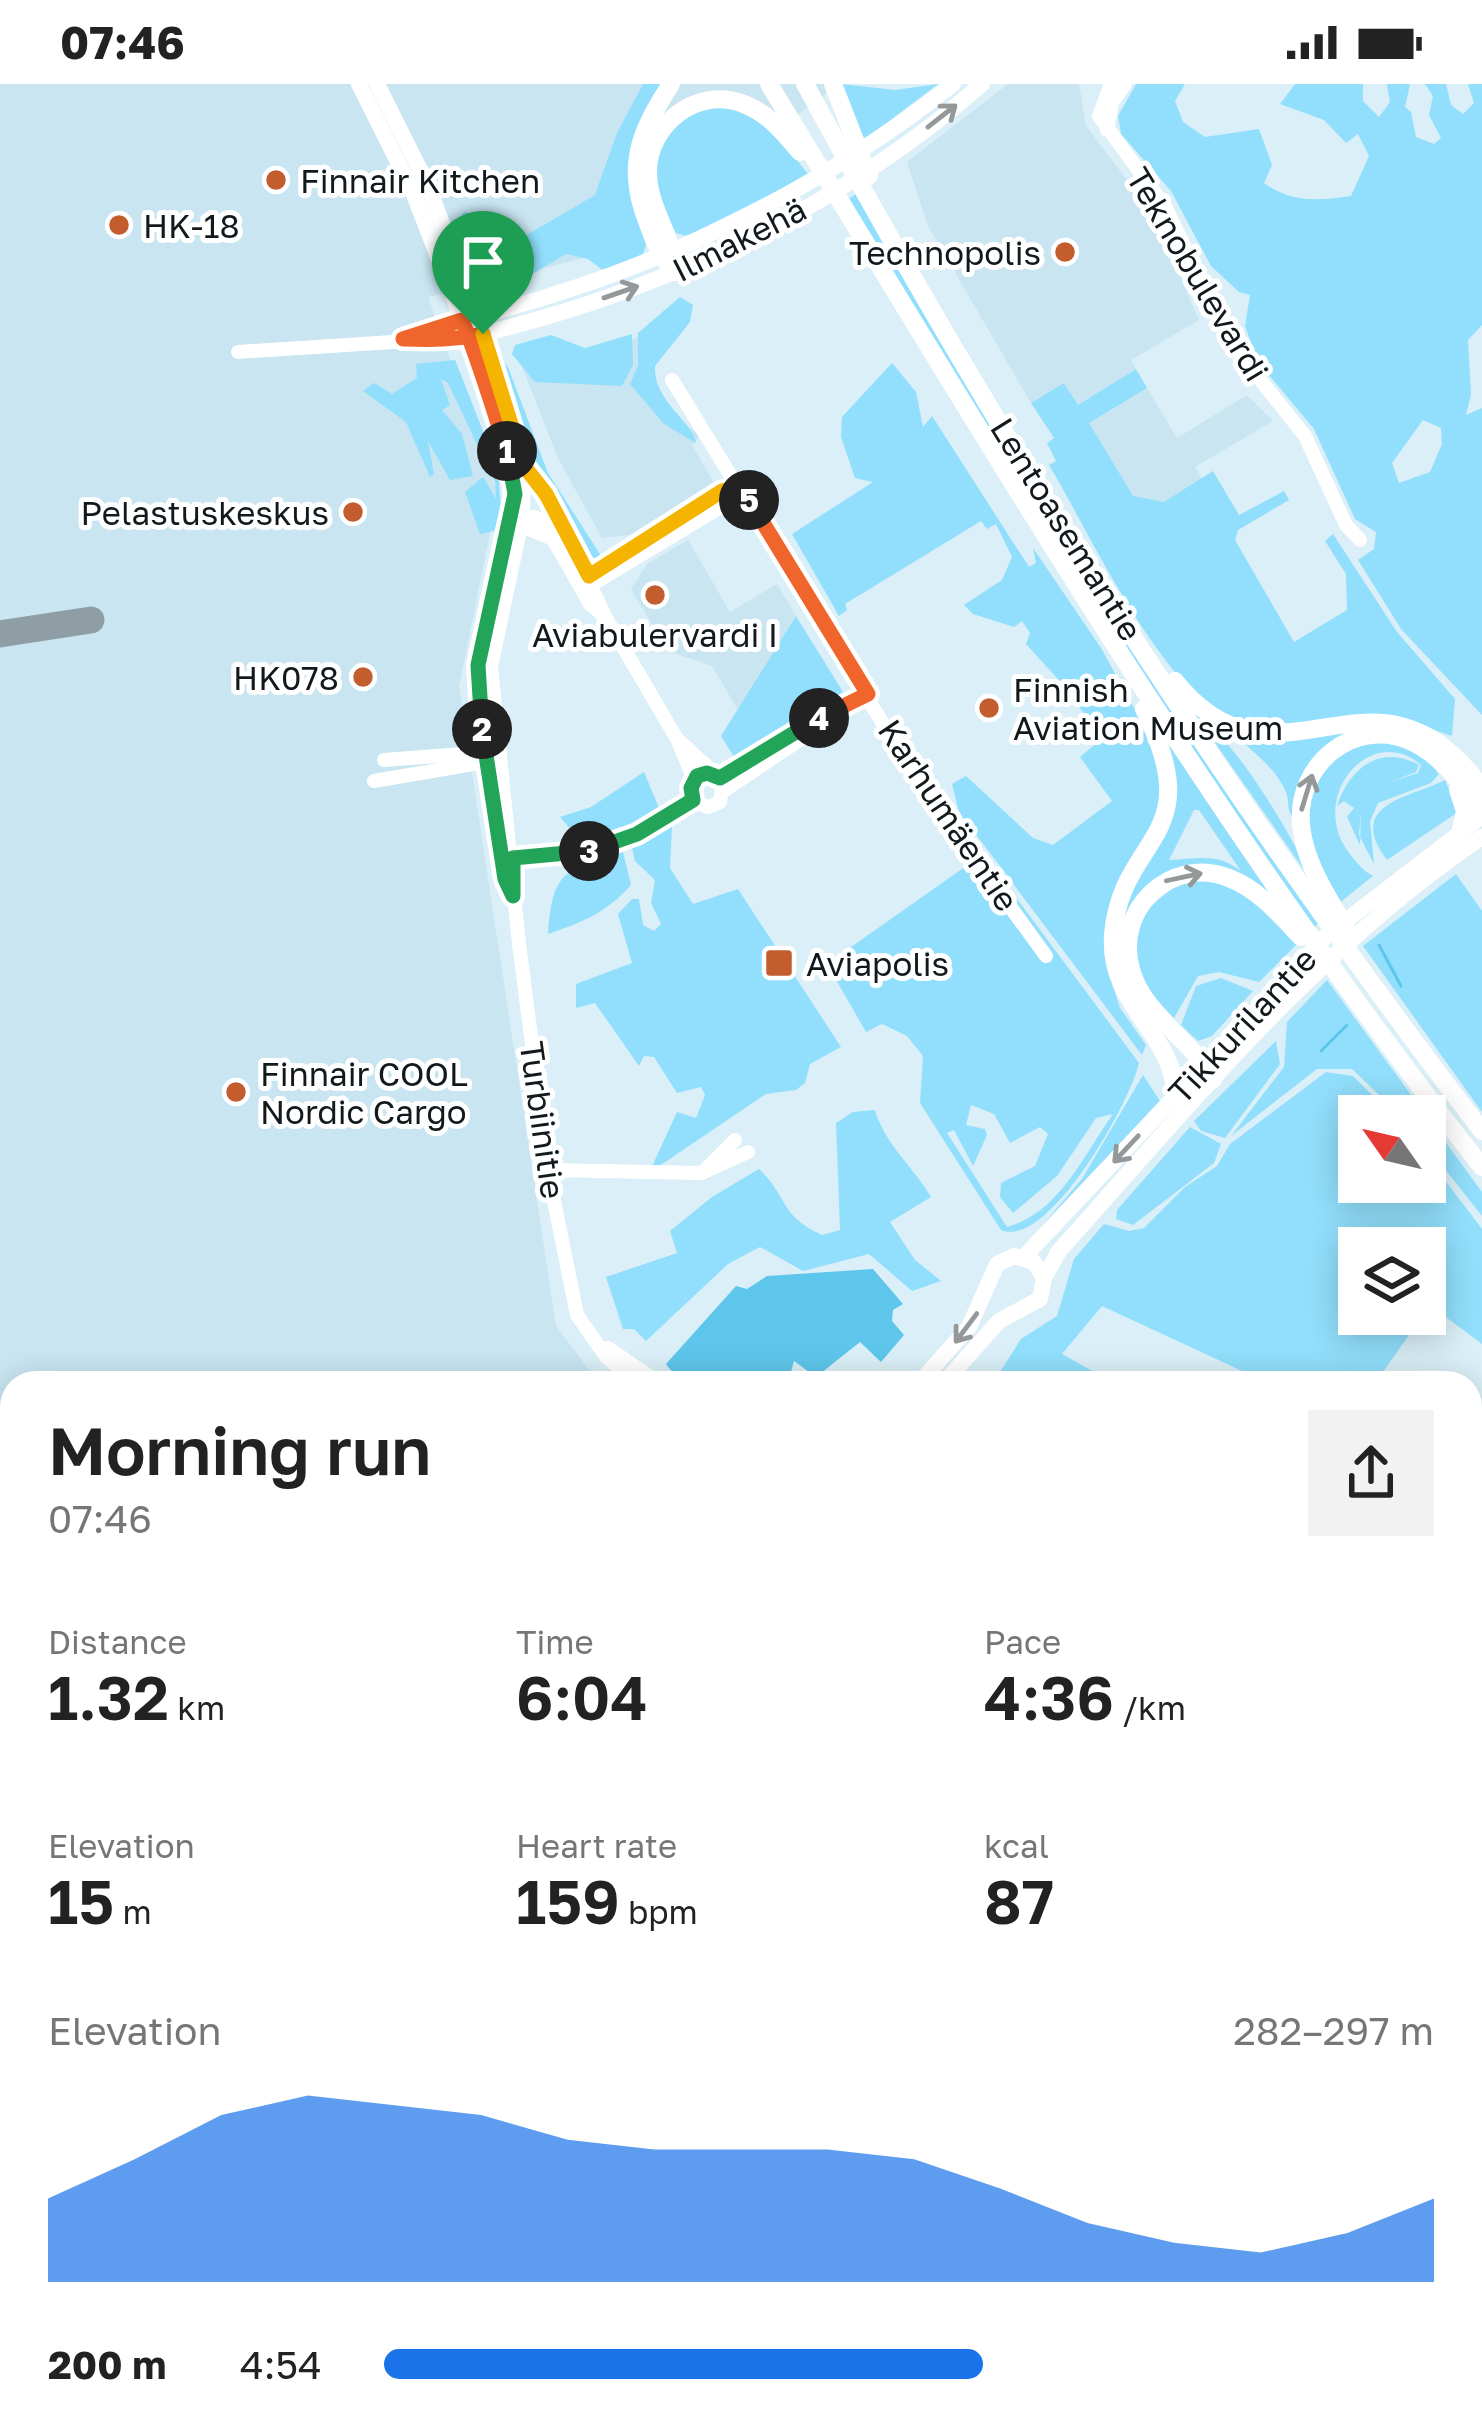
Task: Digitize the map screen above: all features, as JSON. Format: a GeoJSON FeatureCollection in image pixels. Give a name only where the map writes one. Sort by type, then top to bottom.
{"type":"FeatureCollection","features":[{"type":"Feature","properties":{"kind":"highway"},"geometry":{"type":"LineString","coordinates":[[670,84],[635,153],[638,201],[670,261]]}},
{"type":"Feature","properties":{"kind":"highway","name":"Lentoasemantie"},"geometry":{"type":"LineString","coordinates":[[769,84],[1124,661],[1449,1126]]}},
{"type":"Feature","properties":{"kind":"highway","name":"Lentoasemantie"},"geometry":{"type":"LineString","coordinates":[[805,84],[890,237],[1138,643],[1392,1011],[1482,1131]]}},
{"type":"Feature","properties":{"kind":"highway"},"geometry":{"type":"LineString","coordinates":[[833,84],[890,237]]}},
{"type":"Feature","properties":{"kind":"highway"},"geometry":{"type":"LineString","coordinates":[[670,261],[653,202],[649,165],[663,128],[693,104],[724,99],[756,110],[825,176]]}},
{"type":"Feature","properties":{"kind":"highway"},"geometry":{"type":"LineString","coordinates":[[1138,643],[1197,704],[1240,730],[1290,735],[1359,721],[1400,722],[1448,746],[1482,788]]}},
{"type":"Feature","properties":{"kind":"highway"},"geometry":{"type":"LineString","coordinates":[[1124,661],[1169,777],[1163,825],[1121,902],[1113,934],[1121,987],[1173,1065],[1175,1096]]}},
{"type":"Feature","properties":{"kind":"highway"},"geometry":{"type":"LineString","coordinates":[[1392,1011],[1311,865],[1301,825],[1304,795],[1315,770],[1334,749],[1374,733],[1407,739],[1448,770],[1482,814]]}},
{"type":"Feature","properties":{"kind":"highway"},"geometry":{"type":"LineString","coordinates":[[1448,770],[1465,811],[1461,830]]}},
{"type":"Feature","properties":{"kind":"highway"},"geometry":{"type":"LineString","coordinates":[[1204,1072],[1161,1021],[1131,970],[1129,929],[1140,904],[1160,884],[1186,874],[1230,878],[1257,894],[1346,984]]}},
{"type":"Feature","properties":{"kind":"highway"},"geometry":{"type":"LineString","coordinates":[[1149,1032],[1204,1072]]}},
{"type":"Feature","properties":{"kind":"highway"},"geometry":{"type":"LineString","coordinates":[[1449,1126],[1482,1167]]}},
{"type":"Feature","properties":{"kind":"highway"},"geometry":{"type":"LineString","coordinates":[[1449,1126],[1482,1184]]}},
{"type":"Feature","properties":{"kind":"main road"},"geometry":{"type":"LineString","coordinates":[[359,84],[473,327]]}},
{"type":"Feature","properties":{"kind":"main road"},"geometry":{"type":"LineString","coordinates":[[377,84],[428,186],[473,327]]}},
{"type":"Feature","properties":{"kind":"main road","name":"Ilmakehä"},"geometry":{"type":"LineString","coordinates":[[789,206],[953,84]]}},
{"type":"Feature","properties":{"kind":"main road","name":"Ilmakehä"},"geometry":{"type":"LineString","coordinates":[[473,327],[567,311],[789,206],[902,148],[982,84]]}},
{"type":"Feature","properties":{"kind":"main road","name":"Tikkurilantie"},"geometry":{"type":"LineString","coordinates":[[1044,1278],[1059,1251],[1204,1072],[1285,989],[1482,814]]}},
{"type":"Feature","properties":{"kind":"main road","name":"Tikkurilantie"},"geometry":{"type":"LineString","coordinates":[[1379,902],[1482,837]]}},
{"type":"Feature","properties":{"kind":"main road","name":"Tikkurilantie"},"geometry":{"type":"LineString","coordinates":[[1024,1257],[1175,1096],[1204,1072]]}},
{"type":"Feature","properties":{"kind":"main road"},"geometry":{"type":"LineString","coordinates":[[930,1371],[969,1327],[1001,1261],[1024,1257],[1038,1266],[1044,1278],[1040,1299],[999,1321],[955,1371]]}},
{"type":"Feature","properties":{"kind":"main road"},"geometry":{"type":"LineString","coordinates":[[988,1284],[995,1302],[1016,1312]]}},
{"type":"Feature","properties":{"kind":"street","name":"Teknobulevardi"},"geometry":{"type":"LineString","coordinates":[[1111,84],[1098,106],[1107,130],[1170,215],[1215,310],[1247,363],[1305,436],[1346,525],[1360,540]]}},
{"type":"Feature","properties":{"kind":"street","name":"Teknobulevardi"},"geometry":{"type":"LineString","coordinates":[[1107,130],[1108,116],[1124,84]]}},
{"type":"Feature","properties":{"kind":"street"},"geometry":{"type":"LineString","coordinates":[[238,352],[403,339],[427,344],[473,327]]}},
{"type":"Feature","properties":{"kind":"street"},"geometry":{"type":"LineString","coordinates":[[473,327],[524,466],[677,739],[712,780],[715,806],[693,800]]}},
{"type":"Feature","properties":{"kind":"street"},"geometry":{"type":"LineString","coordinates":[[473,327],[514,472],[518,521]]}},
{"type":"Feature","properties":{"kind":"street","name":"Karhumäentie"},"geometry":{"type":"LineString","coordinates":[[673,380],[909,766],[1046,956]]}},
{"type":"Feature","properties":{"kind":"street","name":"Turbiinitie"},"geometry":{"type":"LineString","coordinates":[[524,466],[518,521],[478,665],[549,1170],[574,1300],[593,1338],[624,1371]]}},
{"type":"Feature","properties":{"kind":"street"},"geometry":{"type":"LineString","coordinates":[[588,584],[722,491],[741,488]]}},
{"type":"Feature","properties":{"kind":"street"},"geometry":{"type":"LineString","coordinates":[[518,521],[562,528]]}},
{"type":"Feature","properties":{"kind":"street"},"geometry":{"type":"LineString","coordinates":[[518,521],[553,539],[588,584]]}},
{"type":"Feature","properties":{"kind":"street"},"geometry":{"type":"LineString","coordinates":[[507,860],[600,849],[693,800],[712,780],[868,694]]}},
{"type":"Feature","properties":{"kind":"street"},"geometry":{"type":"LineString","coordinates":[[384,760],[490,757]]}},
{"type":"Feature","properties":{"kind":"street"},"geometry":{"type":"LineString","coordinates":[[374,781],[490,757]]}},
{"type":"Feature","properties":{"kind":"street"},"geometry":{"type":"LineString","coordinates":[[702,1173],[735,1140]]}},
{"type":"Feature","properties":{"kind":"street"},"geometry":{"type":"LineString","coordinates":[[549,1170],[702,1173],[748,1152]]}},
{"type":"Feature","properties":{"kind":"street"},"geometry":{"type":"LineString","coordinates":[[593,1338],[641,1371]]}},
{"type":"Feature","properties":{"kind":"shaded area"},"geometry":{"type":"Polygon","coordinates":[[[0,84],[839,84],[612,251],[428,297],[498,494],[459,687],[556,1326],[590,1371],[0,1371],[0,84]]]}},
{"type":"Feature","properties":{"kind":"shaded area"},"geometry":{"type":"Polygon","coordinates":[[[643,84],[665,84],[641,127],[631,162],[646,245],[643,254],[604,271],[588,259],[566,254],[514,285],[490,292],[461,214],[466,211],[486,259],[595,195],[617,133],[643,84]]]}},
{"type":"Feature","properties":{"kind":"shaded area"},"geometry":{"type":"Polygon","coordinates":[[[841,84],[895,90],[938,84],[860,143],[841,84]]]}},
{"type":"Feature","properties":{"kind":"shaded area"},"geometry":{"type":"Polygon","coordinates":[[[1008,84],[1079,84],[1086,126],[1152,213],[1199,320],[1131,360],[1136,369],[1078,405],[1064,383],[1031,403],[928,226],[907,162],[1008,84]]]}},
{"type":"Feature","properties":{"kind":"shaded area"},"geometry":{"type":"Polygon","coordinates":[[[1136,84],[1185,84],[1175,101],[1183,122],[1205,137],[1259,129],[1272,165],[1264,183],[1295,197],[1327,199],[1351,196],[1369,156],[1358,134],[1346,143],[1324,120],[1280,104],[1295,84],[1363,84],[1363,101],[1379,117],[1390,102],[1387,84],[1410,84],[1405,107],[1411,112],[1416,137],[1434,144],[1441,138],[1429,115],[1433,96],[1425,84],[1446,84],[1451,105],[1463,114],[1474,103],[1468,84],[1482,84],[1482,325],[1468,340],[1471,394],[1466,415],[1482,408],[1482,715],[1401,629],[1358,560],[1374,549],[1376,532],[1355,519],[1314,429],[1258,362],[1245,326],[1250,295],[1239,292],[1211,266],[1171,191],[1121,134],[1118,116],[1136,84]],[[1423,420],[1392,463],[1399,483],[1430,472],[1442,444],[1441,428],[1423,420]]]}},
{"type":"Feature","properties":{"kind":"shaded area"},"geometry":{"type":"Polygon","coordinates":[[[711,106],[755,120],[809,175],[687,236],[676,233],[666,212],[655,175],[656,158],[673,129],[711,106]]]}},
{"type":"Feature","properties":{"kind":"shaded area"},"geometry":{"type":"Polygon","coordinates":[[[858,193],[1320,922],[1313,928],[1121,644],[847,200],[858,193]]]}},
{"type":"Feature","properties":{"kind":"shaded area"},"geometry":{"type":"Polygon","coordinates":[[[680,297],[693,305],[690,322],[655,366],[656,379],[696,443],[664,424],[630,384],[638,366],[638,333],[680,297]]]}},
{"type":"Feature","properties":{"kind":"shaded area"},"geometry":{"type":"Polygon","coordinates":[[[683,300],[648,374],[670,415],[700,435],[692,445],[714,483],[629,535],[602,538],[558,458],[519,359],[629,343],[683,300]]]}},
{"type":"Feature","properties":{"kind":"shaded area"},"geometry":{"type":"Polygon","coordinates":[[[632,334],[633,365],[622,386],[535,382],[512,354],[515,345],[551,335],[585,348],[632,334]]]}},
{"type":"Feature","properties":{"kind":"shaded area"},"geometry":{"type":"Polygon","coordinates":[[[494,351],[508,367],[548,473],[603,559],[585,556],[532,470],[494,351]]]}},
{"type":"Feature","properties":{"kind":"shaded area"},"geometry":{"type":"Polygon","coordinates":[[[455,360],[498,469],[501,510],[494,531],[480,534],[465,492],[483,477],[496,499],[495,482],[448,383],[441,379],[450,405],[442,410],[462,434],[473,476],[450,480],[428,441],[434,474],[430,477],[406,422],[363,391],[374,383],[392,394],[417,378],[416,364],[455,360]]]}},
{"type":"Feature","properties":{"kind":"shaded area"},"geometry":{"type":"Polygon","coordinates":[[[892,363],[916,392],[923,427],[932,416],[1029,567],[1036,563],[1033,548],[1101,648],[1159,753],[1162,811],[1123,888],[1110,977],[1120,1008],[1146,1045],[1142,1055],[959,812],[952,784],[966,776],[1033,838],[1053,845],[1112,801],[1080,757],[1101,739],[1067,689],[1026,644],[1030,633],[1022,621],[1014,627],[973,614],[964,605],[1002,580],[1012,557],[996,524],[987,529],[981,521],[845,604],[847,610],[839,616],[792,534],[873,482],[855,478],[841,437],[842,417],[892,363]]]}},
{"type":"Feature","properties":{"kind":"shaded area"},"geometry":{"type":"Polygon","coordinates":[[[1136,369],[1147,388],[1089,423],[1133,496],[1164,502],[1213,471],[1239,515],[1284,491],[1289,500],[1238,530],[1235,540],[1294,642],[1347,610],[1346,574],[1325,541],[1333,534],[1397,632],[1455,699],[1452,736],[1383,714],[1280,726],[1245,725],[1217,712],[1188,687],[1133,612],[1049,465],[1056,461],[1047,443],[1054,438],[1031,403],[1064,383],[1078,405],[1136,369]]]}},
{"type":"Feature","properties":{"kind":"shaded area"},"geometry":{"type":"Polygon","coordinates":[[[1147,388],[1177,438],[1247,395],[1273,421],[1195,467],[1227,521],[1136,576],[1068,466],[1089,423],[1147,388]]]}},
{"type":"Feature","properties":{"kind":"shaded area"},"geometry":{"type":"Polygon","coordinates":[[[688,540],[730,612],[777,584],[796,616],[738,710],[712,666],[668,651],[631,589],[647,564],[688,540]]]}},
{"type":"Feature","properties":{"kind":"shaded area"},"geometry":{"type":"Polygon","coordinates":[[[796,616],[843,692],[736,760],[721,736],[796,616]]]}},
{"type":"Feature","properties":{"kind":"shaded area"},"geometry":{"type":"Polygon","coordinates":[[[1185,700],[1245,766],[1321,894],[1185,700]]]}},
{"type":"Feature","properties":{"kind":"shaded area"},"geometry":{"type":"Polygon","coordinates":[[[1364,724],[1438,749],[1342,738],[1293,818],[1280,781],[1238,737],[1364,724]]]}},
{"type":"Feature","properties":{"kind":"shaded area"},"geometry":{"type":"Polygon","coordinates":[[[1161,731],[1280,905],[1202,869],[1132,911],[1117,945],[1129,894],[1166,830],[1161,731]],[[1194,810],[1169,860],[1215,859],[1241,871],[1199,810],[1194,810]]]}},
{"type":"Feature","properties":{"kind":"shaded area"},"geometry":{"type":"Polygon","coordinates":[[[1393,741],[1428,761],[1439,774],[1431,783],[1378,803],[1370,821],[1374,864],[1360,837],[1360,845],[1347,817],[1354,808],[1344,801],[1337,806],[1349,781],[1379,759],[1405,759],[1419,765],[1416,772],[1390,782],[1418,773],[1421,765],[1402,754],[1383,752],[1351,771],[1336,807],[1337,829],[1350,854],[1373,876],[1338,904],[1316,861],[1307,830],[1307,799],[1320,772],[1356,742],[1393,741]]]}},
{"type":"Feature","properties":{"kind":"shaded area"},"geometry":{"type":"Polygon","coordinates":[[[644,772],[661,813],[601,842],[572,831],[560,817],[591,807],[644,772]]]}},
{"type":"Feature","properties":{"kind":"shaded area"},"geometry":{"type":"Polygon","coordinates":[[[1445,780],[1458,812],[1387,860],[1373,826],[1378,814],[1400,798],[1445,780]]]}},
{"type":"Feature","properties":{"kind":"shaded area"},"geometry":{"type":"Polygon","coordinates":[[[672,825],[670,868],[693,904],[738,889],[841,1047],[810,1064],[805,1083],[796,1090],[766,1094],[649,1173],[677,1112],[696,1118],[705,1095],[701,1087],[677,1093],[654,1057],[644,1056],[639,1066],[595,1003],[576,1008],[576,984],[632,963],[618,914],[632,899],[639,899],[643,925],[654,931],[661,924],[651,903],[655,880],[635,861],[632,848],[672,825]]]}},
{"type":"Feature","properties":{"kind":"shaded area"},"geometry":{"type":"Polygon","coordinates":[[[623,852],[631,885],[593,916],[548,934],[554,896],[566,875],[623,852]]]}},
{"type":"Feature","properties":{"kind":"shaded area"},"geometry":{"type":"Polygon","coordinates":[[[986,857],[1139,1063],[1104,1139],[1063,1196],[1041,1218],[1020,1230],[1001,1230],[920,1103],[923,1056],[907,1036],[882,1024],[866,1032],[827,964],[969,864],[1040,959],[986,857]],[[971,1105],[966,1125],[985,1129],[987,1135],[973,1166],[954,1130],[947,1133],[1007,1227],[1025,1220],[1055,1196],[1113,1114],[1096,1118],[1057,1176],[1013,1213],[1000,1197],[1001,1183],[1035,1166],[1048,1134],[1040,1127],[1010,1143],[994,1114],[971,1105]]]}},
{"type":"Feature","properties":{"kind":"shaded area"},"geometry":{"type":"Polygon","coordinates":[[[1456,874],[1482,911],[1482,1112],[1363,946],[1456,874]]]}},
{"type":"Feature","properties":{"kind":"shaded area"},"geometry":{"type":"Polygon","coordinates":[[[1188,879],[1236,891],[1262,908],[1298,943],[1259,982],[1219,972],[1198,976],[1174,1018],[1143,978],[1133,942],[1148,910],[1188,879]]]}},
{"type":"Feature","properties":{"kind":"shaded area"},"geometry":{"type":"Polygon","coordinates":[[[1221,978],[1253,991],[1212,1036],[1198,1041],[1181,1025],[1196,986],[1221,978]]]}},
{"type":"Feature","properties":{"kind":"shaded area"},"geometry":{"type":"Polygon","coordinates":[[[1327,980],[1411,1095],[1379,1095],[1352,1069],[1317,1069],[1231,1136],[1284,1067],[1287,1022],[1327,980]]]}},
{"type":"Feature","properties":{"kind":"shaded area"},"geometry":{"type":"Polygon","coordinates":[[[1276,1041],[1280,1064],[1225,1138],[1201,1131],[1194,1121],[1276,1041]]]}},
{"type":"Feature","properties":{"kind":"shaded area"},"geometry":{"type":"Polygon","coordinates":[[[1326,1072],[1353,1076],[1372,1095],[1338,1095],[1338,1203],[1446,1203],[1446,1182],[1482,1229],[1482,1344],[1446,1317],[1446,1227],[1338,1227],[1338,1335],[1409,1335],[1384,1371],[1242,1371],[1102,1306],[1062,1354],[1092,1371],[1001,1371],[1021,1339],[1057,1316],[1074,1259],[1104,1224],[1129,1231],[1144,1228],[1185,1187],[1217,1166],[1230,1144],[1326,1072]]]}},
{"type":"Feature","properties":{"kind":"shaded area"},"geometry":{"type":"Polygon","coordinates":[[[1143,1075],[1160,1101],[1040,1228],[1082,1179],[1143,1075]]]}},
{"type":"Feature","properties":{"kind":"shaded area"},"geometry":{"type":"Polygon","coordinates":[[[875,1110],[885,1134],[931,1197],[890,1222],[915,1260],[941,1281],[912,1291],[869,1254],[803,1271],[760,1247],[728,1264],[646,1341],[634,1329],[623,1329],[606,1277],[677,1253],[670,1231],[712,1197],[759,1169],[798,1220],[822,1235],[840,1230],[836,1123],[853,1112],[875,1110]]]}},
{"type":"Feature","properties":{"kind":"shaded area"},"geometry":{"type":"Polygon","coordinates":[[[1190,1127],[1221,1144],[1214,1163],[1133,1225],[1116,1219],[1117,1210],[1190,1127]]]}},
{"type":"Feature","properties":{"kind":"shaded area"},"geometry":{"type":"Polygon","coordinates":[[[1446,1143],[1482,1192],[1482,1216],[1446,1171],[1446,1143]]]}},
{"type":"Feature","properties":{"kind":"shaded area"},"geometry":{"type":"Polygon","coordinates":[[[873,1269],[903,1304],[893,1310],[892,1321],[904,1335],[881,1362],[860,1342],[824,1371],[808,1371],[794,1361],[791,1371],[673,1371],[666,1364],[736,1286],[747,1289],[767,1276],[873,1269]]]}},
{"type":"Feature","properties":{"kind":"waterway"},"geometry":{"type":"LineString","coordinates":[[1379,945],[1401,986]]}},
{"type":"Feature","properties":{"kind":"waterway"},"geometry":{"type":"LineString","coordinates":[[1321,1051],[1347,1025]]}},
{"type":"Feature","properties":{"kind":"taxiway"},"geometry":{"type":"LineString","coordinates":[[0,634],[91,620]]}},
{"type":"Feature","properties":{"kind":"place","name":"Finnair Kitchen"},"geometry":{"type":"Point","coordinates":[276,180]}},
{"type":"Feature","properties":{"kind":"place","name":"HK-18"},"geometry":{"type":"Point","coordinates":[119,225]}},
{"type":"Feature","properties":{"kind":"place","name":"Technopolis"},"geometry":{"type":"Point","coordinates":[1065,252]}},
{"type":"Feature","properties":{"kind":"place","name":"Pelastuskeskus"},"geometry":{"type":"Point","coordinates":[353,512]}},
{"type":"Feature","properties":{"kind":"place","name":"Aviabulervardi I"},"geometry":{"type":"Point","coordinates":[655,595]}},
{"type":"Feature","properties":{"kind":"place","name":"HK078"},"geometry":{"type":"Point","coordinates":[363,677]}},
{"type":"Feature","properties":{"kind":"place","name":"Finnish Aviation Museum"},"geometry":{"type":"Point","coordinates":[989,708]}},
{"type":"Feature","properties":{"kind":"place","name":"Aviapolis"},"geometry":{"type":"Point","coordinates":[779,963]}},
{"type":"Feature","properties":{"kind":"place","name":"Finnair COOL Nordic Cargo"},"geometry":{"type":"Point","coordinates":[236,1092]}},
{"type":"Feature","properties":{"kind":"route"},"geometry":{"type":"LineString","coordinates":[[483,334],[469,337],[427,344],[403,339],[462,320],[469,337],[475,353],[514,472],[512,520],[480,650],[478,683],[497,832],[505,879],[513,896],[513,858],[600,849],[637,834],[693,800],[691,788],[697,776],[707,773],[720,778],[850,699],[868,694],[741,488],[722,491],[589,576],[550,500],[524,466],[483,334]]}}]}
